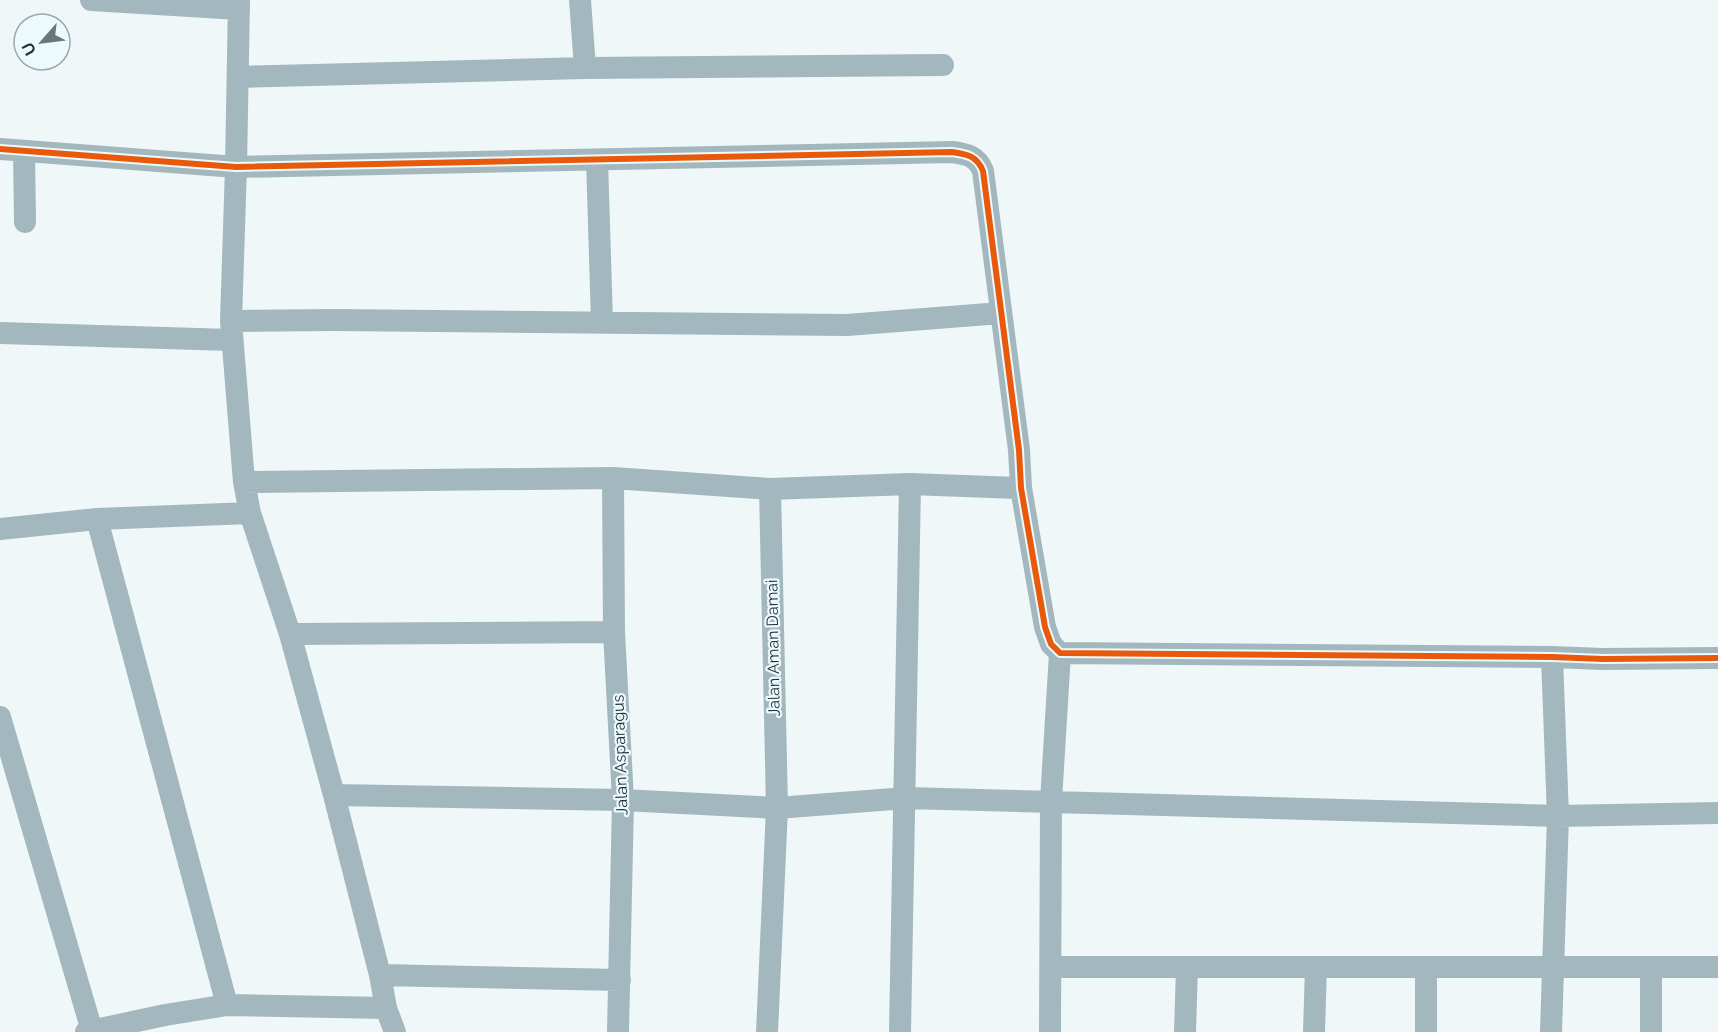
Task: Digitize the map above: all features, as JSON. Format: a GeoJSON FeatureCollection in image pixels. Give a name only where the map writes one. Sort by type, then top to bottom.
{"type":"FeatureCollection","features":[{"type":"Feature","properties":{"kind":"street"},"geometry":{"type":"LineString","coordinates":[[91,0],[239,5],[231,331],[244,482],[250,513],[291,634],[380,975],[386,1008],[395,1032]]}},
{"type":"Feature","properties":{"kind":"street"},"geometry":{"type":"LineString","coordinates":[[580,0],[585,68]]}},
{"type":"Feature","properties":{"kind":"street"},"geometry":{"type":"LineString","coordinates":[[238,77],[585,68],[944,65]]}},
{"type":"Feature","properties":{"kind":"street"},"geometry":{"type":"LineString","coordinates":[[0,149],[236,167],[952,152],[970,154],[980,164],[983,171],[1019,450],[1021,488],[1045,627],[1051,644],[1060,653],[1603,659],[1718,658]]}},
{"type":"Feature","properties":{"kind":"street"},"geometry":{"type":"LineString","coordinates":[[24,151],[25,222]]}},
{"type":"Feature","properties":{"kind":"street"},"geometry":{"type":"LineString","coordinates":[[597,160],[602,322]]}},
{"type":"Feature","properties":{"kind":"street"},"geometry":{"type":"LineString","coordinates":[[0,333],[231,331],[602,322],[847,325],[1001,313]]}},
{"type":"Feature","properties":{"kind":"street"},"geometry":{"type":"LineString","coordinates":[[244,482],[613,478],[770,489],[910,484],[1021,488]]}},
{"type":"Feature","properties":{"kind":"street","name":"Jalan Asparagus"},"geometry":{"type":"LineString","coordinates":[[613,478],[614,632],[623,800],[618,1032]]}},
{"type":"Feature","properties":{"kind":"street"},"geometry":{"type":"LineString","coordinates":[[900,1032],[910,484]]}},
{"type":"Feature","properties":{"kind":"street","name":"Jalan Aman Damai"},"geometry":{"type":"LineString","coordinates":[[767,1032],[777,808],[770,489]]}},
{"type":"Feature","properties":{"kind":"street"},"geometry":{"type":"LineString","coordinates":[[0,529],[97,519],[250,513]]}},
{"type":"Feature","properties":{"kind":"street"},"geometry":{"type":"LineString","coordinates":[[97,519],[228,1005]]}},
{"type":"Feature","properties":{"kind":"street"},"geometry":{"type":"LineString","coordinates":[[291,634],[614,632]]}},
{"type":"Feature","properties":{"kind":"street"},"geometry":{"type":"LineString","coordinates":[[1050,1032],[1051,801],[1060,653]]}},
{"type":"Feature","properties":{"kind":"street"},"geometry":{"type":"LineString","coordinates":[[1551,1032],[1551,967],[1558,816],[1552,657]]}},
{"type":"Feature","properties":{"kind":"street"},"geometry":{"type":"LineString","coordinates":[[0,717],[92,1031]]}},
{"type":"Feature","properties":{"kind":"street"},"geometry":{"type":"LineString","coordinates":[[334,795],[623,800],[777,808],[906,798],[1558,816],[1718,813]]}},
{"type":"Feature","properties":{"kind":"street"},"geometry":{"type":"LineString","coordinates":[[1051,967],[1718,968]]}},
{"type":"Feature","properties":{"kind":"street"},"geometry":{"type":"LineString","coordinates":[[1185,1032],[1187,967]]}},
{"type":"Feature","properties":{"kind":"street"},"geometry":{"type":"LineString","coordinates":[[1314,1032],[1316,967]]}},
{"type":"Feature","properties":{"kind":"street"},"geometry":{"type":"LineString","coordinates":[[1426,967],[1426,1032]]}},
{"type":"Feature","properties":{"kind":"street"},"geometry":{"type":"LineString","coordinates":[[1651,1032],[1652,968]]}},
{"type":"Feature","properties":{"kind":"street"},"geometry":{"type":"LineString","coordinates":[[380,975],[620,980]]}},
{"type":"Feature","properties":{"kind":"street"},"geometry":{"type":"LineString","coordinates":[[86,1032],[165,1015],[228,1005],[386,1008]]}},
{"type":"Feature","properties":{"kind":"cycle path"},"geometry":{"type":"LineString","coordinates":[[0,149],[236,167],[952,152],[967,155],[975,159],[983,171],[1019,450],[1021,488],[1045,627],[1051,644],[1060,653],[1603,659],[1718,658]]}}]}
